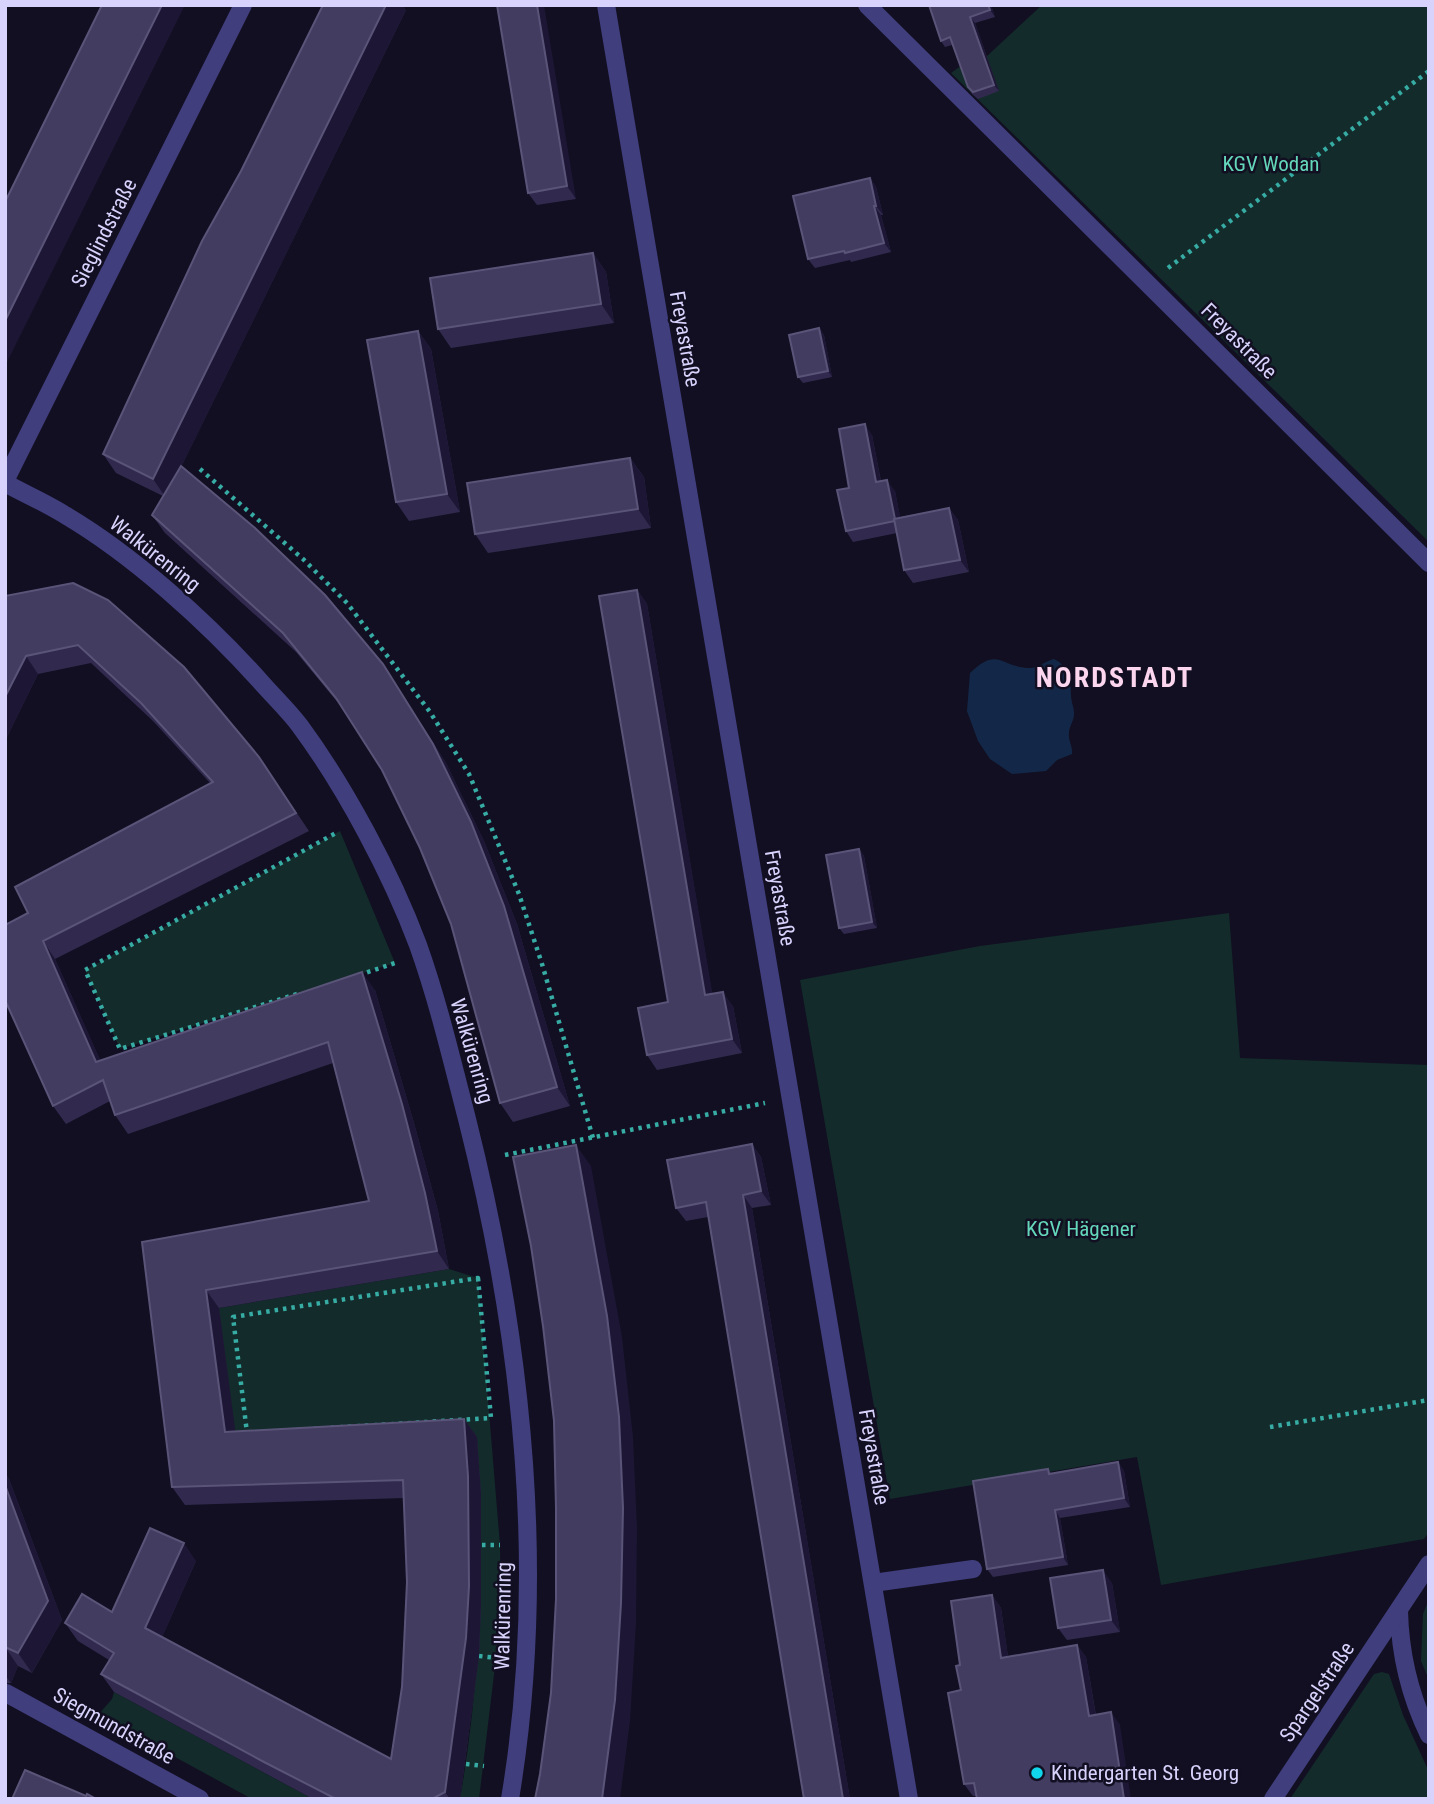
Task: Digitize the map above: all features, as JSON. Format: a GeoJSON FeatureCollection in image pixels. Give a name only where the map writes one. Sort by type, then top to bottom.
{"type":"FeatureCollection","features":[{"type":"Feature","properties":{"kind":"street","name":"Sieglindstraße"},"geometry":{"type":"LineString","coordinates":[[5,482],[243,5]]}},
{"type":"Feature","properties":{"kind":"street","name":"Freyastraße"},"geometry":{"type":"LineString","coordinates":[[606,5],[909,1799]]}},
{"type":"Feature","properties":{"kind":"street","name":"Freyastraße"},"geometry":{"type":"LineString","coordinates":[[867,5],[1429,563]]}},
{"type":"Feature","properties":{"kind":"street","name":"Walkürenring"},"geometry":{"type":"LineString","coordinates":[[5,482],[67,516],[187,608],[247,666],[290,714],[344,792],[382,865],[417,944],[454,1065],[478,1164],[517,1370],[526,1483],[528,1605],[524,1692],[510,1799]]}},
{"type":"Feature","properties":{"kind":"street","name":"Spargelstraße"},"geometry":{"type":"LineString","coordinates":[[1273,1799],[1429,1564]]}},
{"type":"Feature","properties":{"kind":"street"},"geometry":{"type":"LineString","coordinates":[[873,1583],[973,1569]]}},
{"type":"Feature","properties":{"kind":"street"},"geometry":{"type":"LineString","coordinates":[[1399,1611],[1400,1647],[1412,1695],[1429,1735]]}},
{"type":"Feature","properties":{"kind":"street","name":"Siegmundstraße"},"geometry":{"type":"LineString","coordinates":[[6,1693],[200,1799]]}},
{"type":"Feature","properties":{"kind":"path"},"geometry":{"type":"LineString","coordinates":[[1148,284],[1429,71]]}},
{"type":"Feature","properties":{"kind":"path"},"geometry":{"type":"LineString","coordinates":[[200,469],[303,559],[347,603],[430,712],[469,774],[519,894],[593,1138]]}},
{"type":"Feature","properties":{"kind":"path"},"geometry":{"type":"LineString","coordinates":[[303,992],[120,1049],[85,970],[340,831]]}},
{"type":"Feature","properties":{"kind":"path"},"geometry":{"type":"LineString","coordinates":[[356,975],[395,963]]}},
{"type":"Feature","properties":{"kind":"path"},"geometry":{"type":"LineString","coordinates":[[505,1155],[790,1098]]}},
{"type":"Feature","properties":{"kind":"path"},"geometry":{"type":"LineString","coordinates":[[478,1278],[491,1418],[314,1429],[247,1433],[233,1317],[478,1278]]}},
{"type":"Feature","properties":{"kind":"path"},"geometry":{"type":"LineString","coordinates":[[1270,1427],[1429,1400]]}},
{"type":"Feature","properties":{"kind":"path"},"geometry":{"type":"LineString","coordinates":[[416,1423],[416,1432]]}},
{"type":"Feature","properties":{"kind":"path"},"geometry":{"type":"LineString","coordinates":[[314,1429],[315,1438]]}},
{"type":"Feature","properties":{"kind":"path"},"geometry":{"type":"LineString","coordinates":[[482,1545],[500,1545]]}},
{"type":"Feature","properties":{"kind":"path"},"geometry":{"type":"LineString","coordinates":[[479,1656],[497,1658]]}},
{"type":"Feature","properties":{"kind":"path"},"geometry":{"type":"LineString","coordinates":[[466,1764],[484,1766]]}},
{"type":"Feature","properties":{"kind":"green space","name":"KGV Wodan"},"geometry":{"type":"Polygon","coordinates":[[[1042,5],[1429,5],[1429,542],[951,73],[962,65],[987,56],[1042,5]]]}},
{"type":"Feature","properties":{"kind":"green space"},"geometry":{"type":"Polygon","coordinates":[[[340,831],[395,963],[120,1049],[85,970],[340,831]]]}},
{"type":"Feature","properties":{"kind":"green space","name":"KGV Hägener"},"geometry":{"type":"Polygon","coordinates":[[[1229,913],[1240,1058],[1429,1065],[1429,1532],[1424,1539],[1161,1585],[1137,1457],[890,1499],[800,980],[980,946],[1229,913]]]}},
{"type":"Feature","properties":{"kind":"green space"},"geometry":{"type":"Polygon","coordinates":[[[449,1269],[478,1278],[500,1545],[501,1617],[479,1799],[460,1799],[477,1664],[481,1529],[477,1438],[237,1451],[219,1308],[449,1269]]]}},
{"type":"Feature","properties":{"kind":"green space"},"geometry":{"type":"Polygon","coordinates":[[[1429,1599],[1429,1680],[1421,1661],[1423,1614],[1429,1599]]]}},
{"type":"Feature","properties":{"kind":"green space"},"geometry":{"type":"Polygon","coordinates":[[[1374,1674],[1389,1674],[1403,1715],[1429,1772],[1429,1799],[1290,1799],[1374,1674]]]}},
{"type":"Feature","properties":{"kind":"green space"},"geometry":{"type":"Polygon","coordinates":[[[114,1692],[313,1799],[252,1799],[98,1715],[112,1699],[114,1692]]]}},
{"type":"Feature","properties":{"kind":"water"},"geometry":{"type":"Polygon","coordinates":[[[994,659],[1028,668],[1054,659],[1063,666],[1070,680],[1074,712],[1069,733],[1072,754],[1057,760],[1046,771],[1012,774],[990,759],[978,741],[967,711],[970,673],[979,665],[994,659]]]}},
{"type":"Feature","properties":{"kind":"building"},"geometry":{"type":"Polygon","coordinates":[[[102,5],[162,5],[5,321],[5,202],[102,5]]]}},
{"type":"Feature","properties":{"kind":"building"},"geometry":{"type":"Polygon","coordinates":[[[323,5],[386,5],[153,479],[103,454],[202,241],[241,171],[323,5]]]}},
{"type":"Feature","properties":{"kind":"building"},"geometry":{"type":"Polygon","coordinates":[[[497,5],[537,5],[567,186],[528,193],[497,5]]]}},
{"type":"Feature","properties":{"kind":"building"},"geometry":{"type":"Polygon","coordinates":[[[929,5],[988,5],[990,10],[970,17],[994,85],[973,92],[968,87],[950,37],[941,41],[929,5]]]}},
{"type":"Feature","properties":{"kind":"building"},"geometry":{"type":"Polygon","coordinates":[[[870,178],[884,243],[808,259],[793,196],[870,178]]]}},
{"type":"Feature","properties":{"kind":"building"},"geometry":{"type":"Polygon","coordinates":[[[593,253],[601,304],[438,329],[430,278],[593,253]]]}},
{"type":"Feature","properties":{"kind":"building"},"geometry":{"type":"Polygon","coordinates":[[[819,328],[828,371],[798,377],[789,335],[819,328]]]}},
{"type":"Feature","properties":{"kind":"building"},"geometry":{"type":"Polygon","coordinates":[[[418,331],[447,494],[396,502],[367,340],[418,331]]]}},
{"type":"Feature","properties":{"kind":"building"},"geometry":{"type":"Polygon","coordinates":[[[865,424],[876,482],[887,480],[895,521],[846,531],[837,490],[849,488],[839,429],[865,424]]]}},
{"type":"Feature","properties":{"kind":"building"},"geometry":{"type":"Polygon","coordinates":[[[630,458],[638,509],[475,534],[467,483],[630,458]]]}},
{"type":"Feature","properties":{"kind":"building"},"geometry":{"type":"Polygon","coordinates":[[[181,466],[255,528],[325,595],[383,664],[433,744],[471,822],[504,906],[557,1087],[500,1103],[451,924],[420,848],[382,770],[336,698],[283,633],[152,515],[181,466]]]}},
{"type":"Feature","properties":{"kind":"building"},"geometry":{"type":"Polygon","coordinates":[[[949,508],[960,560],[904,570],[894,519],[949,508]]]}},
{"type":"Feature","properties":{"kind":"building"},"geometry":{"type":"Polygon","coordinates":[[[73,583],[108,600],[184,667],[259,757],[296,813],[43,941],[96,1062],[362,972],[402,1104],[437,1251],[206,1290],[225,1432],[464,1419],[468,1476],[469,1586],[466,1638],[445,1792],[432,1799],[336,1799],[101,1674],[114,1653],[65,1623],[82,1594],[112,1612],[150,1528],[184,1543],[145,1628],[391,1759],[402,1687],[407,1582],[403,1480],[172,1487],[142,1242],[369,1201],[328,1042],[115,1115],[103,1080],[53,1106],[5,1000],[5,925],[28,913],[15,887],[213,782],[141,703],[78,645],[26,656],[5,697],[5,596],[73,583]]]}},
{"type":"Feature","properties":{"kind":"building"},"geometry":{"type":"Polygon","coordinates":[[[637,590],[705,995],[723,992],[732,1039],[647,1055],[638,1008],[668,1002],[599,596],[637,590]]]}},
{"type":"Feature","properties":{"kind":"building"},"geometry":{"type":"Polygon","coordinates":[[[859,849],[872,922],[839,928],[826,855],[859,849]]]}},
{"type":"Feature","properties":{"kind":"building"},"geometry":{"type":"Polygon","coordinates":[[[752,1144],[761,1191],[743,1195],[843,1799],[804,1799],[706,1202],[676,1208],[667,1160],[752,1144]]]}},
{"type":"Feature","properties":{"kind":"building"},"geometry":{"type":"Polygon","coordinates":[[[576,1145],[607,1316],[619,1417],[623,1508],[615,1700],[602,1799],[535,1799],[551,1693],[556,1599],[554,1421],[531,1246],[513,1157],[576,1145]]]}},
{"type":"Feature","properties":{"kind":"building"},"geometry":{"type":"Polygon","coordinates":[[[1118,1462],[1124,1498],[1055,1510],[1063,1557],[987,1569],[973,1481],[1048,1469],[1049,1474],[1118,1462]]]}},
{"type":"Feature","properties":{"kind":"building"},"geometry":{"type":"Polygon","coordinates":[[[5,1485],[48,1601],[18,1653],[5,1647],[5,1485]]]}},
{"type":"Feature","properties":{"kind":"building"},"geometry":{"type":"Polygon","coordinates":[[[1103,1570],[1111,1620],[1058,1628],[1050,1578],[1103,1570]]]}},
{"type":"Feature","properties":{"kind":"building"},"geometry":{"type":"Polygon","coordinates":[[[992,1595],[1001,1658],[1077,1645],[1089,1716],[1111,1712],[1124,1799],[977,1799],[974,1783],[964,1784],[948,1693],[961,1690],[956,1666],[960,1665],[951,1601],[992,1595]]]}},
{"type":"Feature","properties":{"kind":"building"},"geometry":{"type":"Polygon","coordinates":[[[25,1770],[86,1796],[87,1794],[96,1799],[12,1799],[25,1770]]]}},
{"type":"Feature","properties":{"kind":"place","name":"Kindergarten St. Georg"},"geometry":{"type":"Point","coordinates":[1037,1773]}},
{"type":"Feature","properties":{"kind":"district","name":"NORDSTADT"},"geometry":{"type":"Point","coordinates":[1115,677]}}]}
